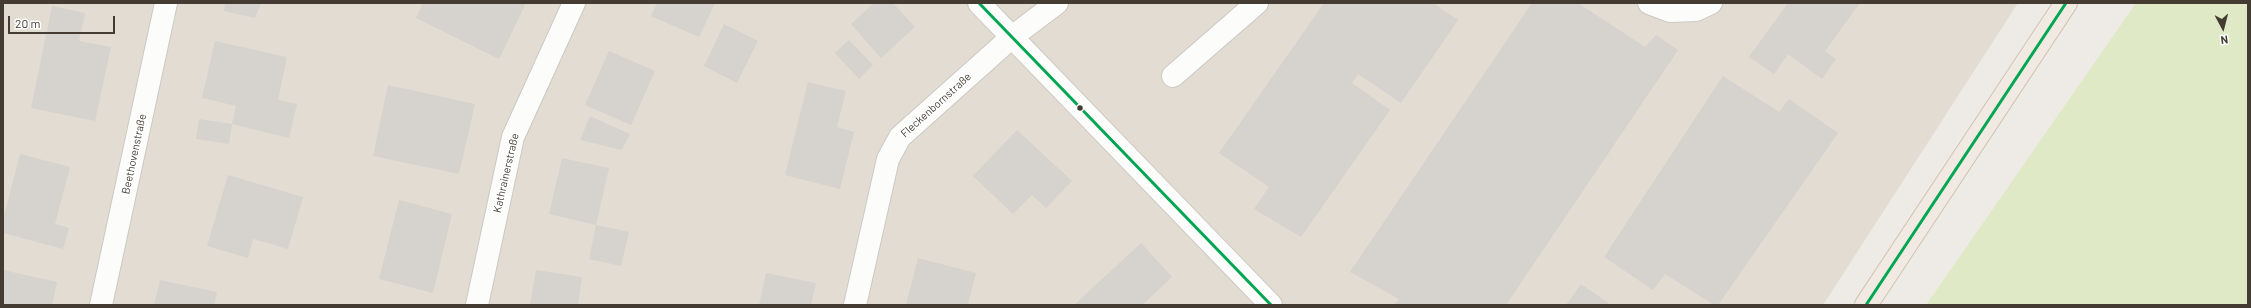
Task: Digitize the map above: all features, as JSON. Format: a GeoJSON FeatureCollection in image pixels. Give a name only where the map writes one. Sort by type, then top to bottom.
{"type":"FeatureCollection","features":[{"type":"Feature","properties":{"kind":"main road"},"geometry":{"type":"LineString","coordinates":[[1866,305],[2066,3]]}},
{"type":"Feature","properties":{"kind":"street","name":"Beethovenstraße"},"geometry":{"type":"LineString","coordinates":[[101,305],[166,3]]}},
{"type":"Feature","properties":{"kind":"street","name":"Kathrainerstraße"},"geometry":{"type":"LineString","coordinates":[[477,305],[513,137],[574,3]]}},
{"type":"Feature","properties":{"kind":"street"},"geometry":{"type":"LineString","coordinates":[[980,3],[1271,305]]}},
{"type":"Feature","properties":{"kind":"street","name":"Fleckenbornstraße"},"geometry":{"type":"LineString","coordinates":[[855,305],[888,159],[900,137],[1012,37],[1057,3]]}},
{"type":"Feature","properties":{"kind":"street"},"geometry":{"type":"LineString","coordinates":[[1173,76],[1257,3]]}},
{"type":"Feature","properties":{"kind":"street"},"geometry":{"type":"LineString","coordinates":[[1649,3],[1670,11],[1696,10],[1711,3]]}},
{"type":"Feature","properties":{"kind":"shaded area"},"geometry":{"type":"Polygon","coordinates":[[[3,3],[2018,3],[1823,305],[3,305],[3,3]]]}},
{"type":"Feature","properties":{"kind":"green space"},"geometry":{"type":"Polygon","coordinates":[[[2136,3],[2248,3],[2248,305],[1926,305],[2136,3]]]}},
{"type":"Feature","properties":{"kind":"building"},"geometry":{"type":"Polygon","coordinates":[[[225,3],[261,3],[255,18],[224,11],[225,3]]]}},
{"type":"Feature","properties":{"kind":"building"},"geometry":{"type":"Polygon","coordinates":[[[423,3],[526,3],[499,59],[416,18],[423,3]]]}},
{"type":"Feature","properties":{"kind":"building"},"geometry":{"type":"Polygon","coordinates":[[[657,3],[715,3],[699,37],[651,16],[657,3]]]}},
{"type":"Feature","properties":{"kind":"building"},"geometry":{"type":"Polygon","coordinates":[[[874,3],[893,3],[915,27],[881,58],[851,24],[874,3]]]}},
{"type":"Feature","properties":{"kind":"building"},"geometry":{"type":"Polygon","coordinates":[[[1324,3],[1433,3],[1458,20],[1401,103],[1358,74],[1352,83],[1390,110],[1301,237],[1254,209],[1269,187],[1219,153],[1324,3]]]}},
{"type":"Feature","properties":{"kind":"building"},"geometry":{"type":"Polygon","coordinates":[[[1532,3],[1578,3],[1645,47],[1656,35],[1678,50],[1506,305],[1394,305],[1399,299],[1350,272],[1532,3]]]}},
{"type":"Feature","properties":{"kind":"building"},"geometry":{"type":"Polygon","coordinates":[[[1788,3],[1860,3],[1825,51],[1836,59],[1822,79],[1788,54],[1774,74],[1749,57],[1788,3]]]}},
{"type":"Feature","properties":{"kind":"building"},"geometry":{"type":"Polygon","coordinates":[[[52,6],[85,13],[79,41],[111,47],[95,121],[31,108],[52,6]]]}},
{"type":"Feature","properties":{"kind":"building"},"geometry":{"type":"Polygon","coordinates":[[[724,24],[758,41],[737,83],[704,66],[724,24]]]}},
{"type":"Feature","properties":{"kind":"building"},"geometry":{"type":"Polygon","coordinates":[[[849,40],[873,65],[859,79],[835,53],[849,40]]]}},
{"type":"Feature","properties":{"kind":"building"},"geometry":{"type":"Polygon","coordinates":[[[215,41],[287,57],[278,100],[297,104],[289,138],[232,124],[236,106],[202,98],[215,41]]]}},
{"type":"Feature","properties":{"kind":"building"},"geometry":{"type":"Polygon","coordinates":[[[609,51],[655,71],[631,125],[585,105],[609,51]]]}},
{"type":"Feature","properties":{"kind":"building"},"geometry":{"type":"Polygon","coordinates":[[[1723,76],[1779,112],[1789,99],[1838,133],[1718,305],[1714,305],[1665,274],[1653,290],[1604,257],[1723,76]]]}},
{"type":"Feature","properties":{"kind":"building"},"geometry":{"type":"Polygon","coordinates":[[[808,82],[846,91],[837,127],[854,132],[840,189],[785,175],[808,82]]]}},
{"type":"Feature","properties":{"kind":"building"},"geometry":{"type":"Polygon","coordinates":[[[388,85],[475,104],[459,174],[373,156],[388,85]]]}},
{"type":"Feature","properties":{"kind":"building"},"geometry":{"type":"Polygon","coordinates":[[[590,116],[630,134],[622,150],[580,140],[590,116]]]}},
{"type":"Feature","properties":{"kind":"building"},"geometry":{"type":"Polygon","coordinates":[[[199,119],[232,124],[229,144],[196,139],[199,119]]]}},
{"type":"Feature","properties":{"kind":"building"},"geometry":{"type":"Polygon","coordinates":[[[1017,130],[1072,181],[1046,208],[1032,195],[1013,214],[973,176],[1017,130]]]}},
{"type":"Feature","properties":{"kind":"building"},"geometry":{"type":"Polygon","coordinates":[[[20,154],[70,167],[55,224],[69,228],[63,249],[3,233],[3,220],[20,154]]]}},
{"type":"Feature","properties":{"kind":"building"},"geometry":{"type":"Polygon","coordinates":[[[562,158],[609,168],[596,225],[549,214],[562,158]]]}},
{"type":"Feature","properties":{"kind":"building"},"geometry":{"type":"Polygon","coordinates":[[[228,175],[303,197],[288,249],[253,239],[248,258],[207,246],[228,175]]]}},
{"type":"Feature","properties":{"kind":"building"},"geometry":{"type":"Polygon","coordinates":[[[399,200],[452,214],[433,293],[379,279],[399,200]]]}},
{"type":"Feature","properties":{"kind":"building"},"geometry":{"type":"Polygon","coordinates":[[[596,225],[629,232],[621,266],[589,259],[596,225]]]}},
{"type":"Feature","properties":{"kind":"building"},"geometry":{"type":"Polygon","coordinates":[[[1141,243],[1172,277],[1142,305],[1074,305],[1141,243]]]}},
{"type":"Feature","properties":{"kind":"building"},"geometry":{"type":"Polygon","coordinates":[[[918,258],[976,273],[968,305],[906,305],[918,258]]]}},
{"type":"Feature","properties":{"kind":"building"},"geometry":{"type":"Polygon","coordinates":[[[3,270],[57,282],[52,305],[3,305],[3,270]]]}},
{"type":"Feature","properties":{"kind":"building"},"geometry":{"type":"Polygon","coordinates":[[[536,270],[582,277],[578,305],[530,305],[536,270]]]}},
{"type":"Feature","properties":{"kind":"building"},"geometry":{"type":"Polygon","coordinates":[[[766,273],[816,283],[811,305],[759,305],[766,273]]]}},
{"type":"Feature","properties":{"kind":"building"},"geometry":{"type":"Polygon","coordinates":[[[160,280],[217,292],[214,305],[154,305],[160,280]]]}},
{"type":"Feature","properties":{"kind":"building"},"geometry":{"type":"Polygon","coordinates":[[[1581,284],[1611,305],[1566,305],[1581,284]]]}},
{"type":"Feature","properties":{"kind":"transit line"},"geometry":{"type":"LineString","coordinates":[[979,3],[1271,305]]}},
{"type":"Feature","properties":{"kind":"transit line"},"geometry":{"type":"LineString","coordinates":[[1866,305],[2066,3]]}}]}
